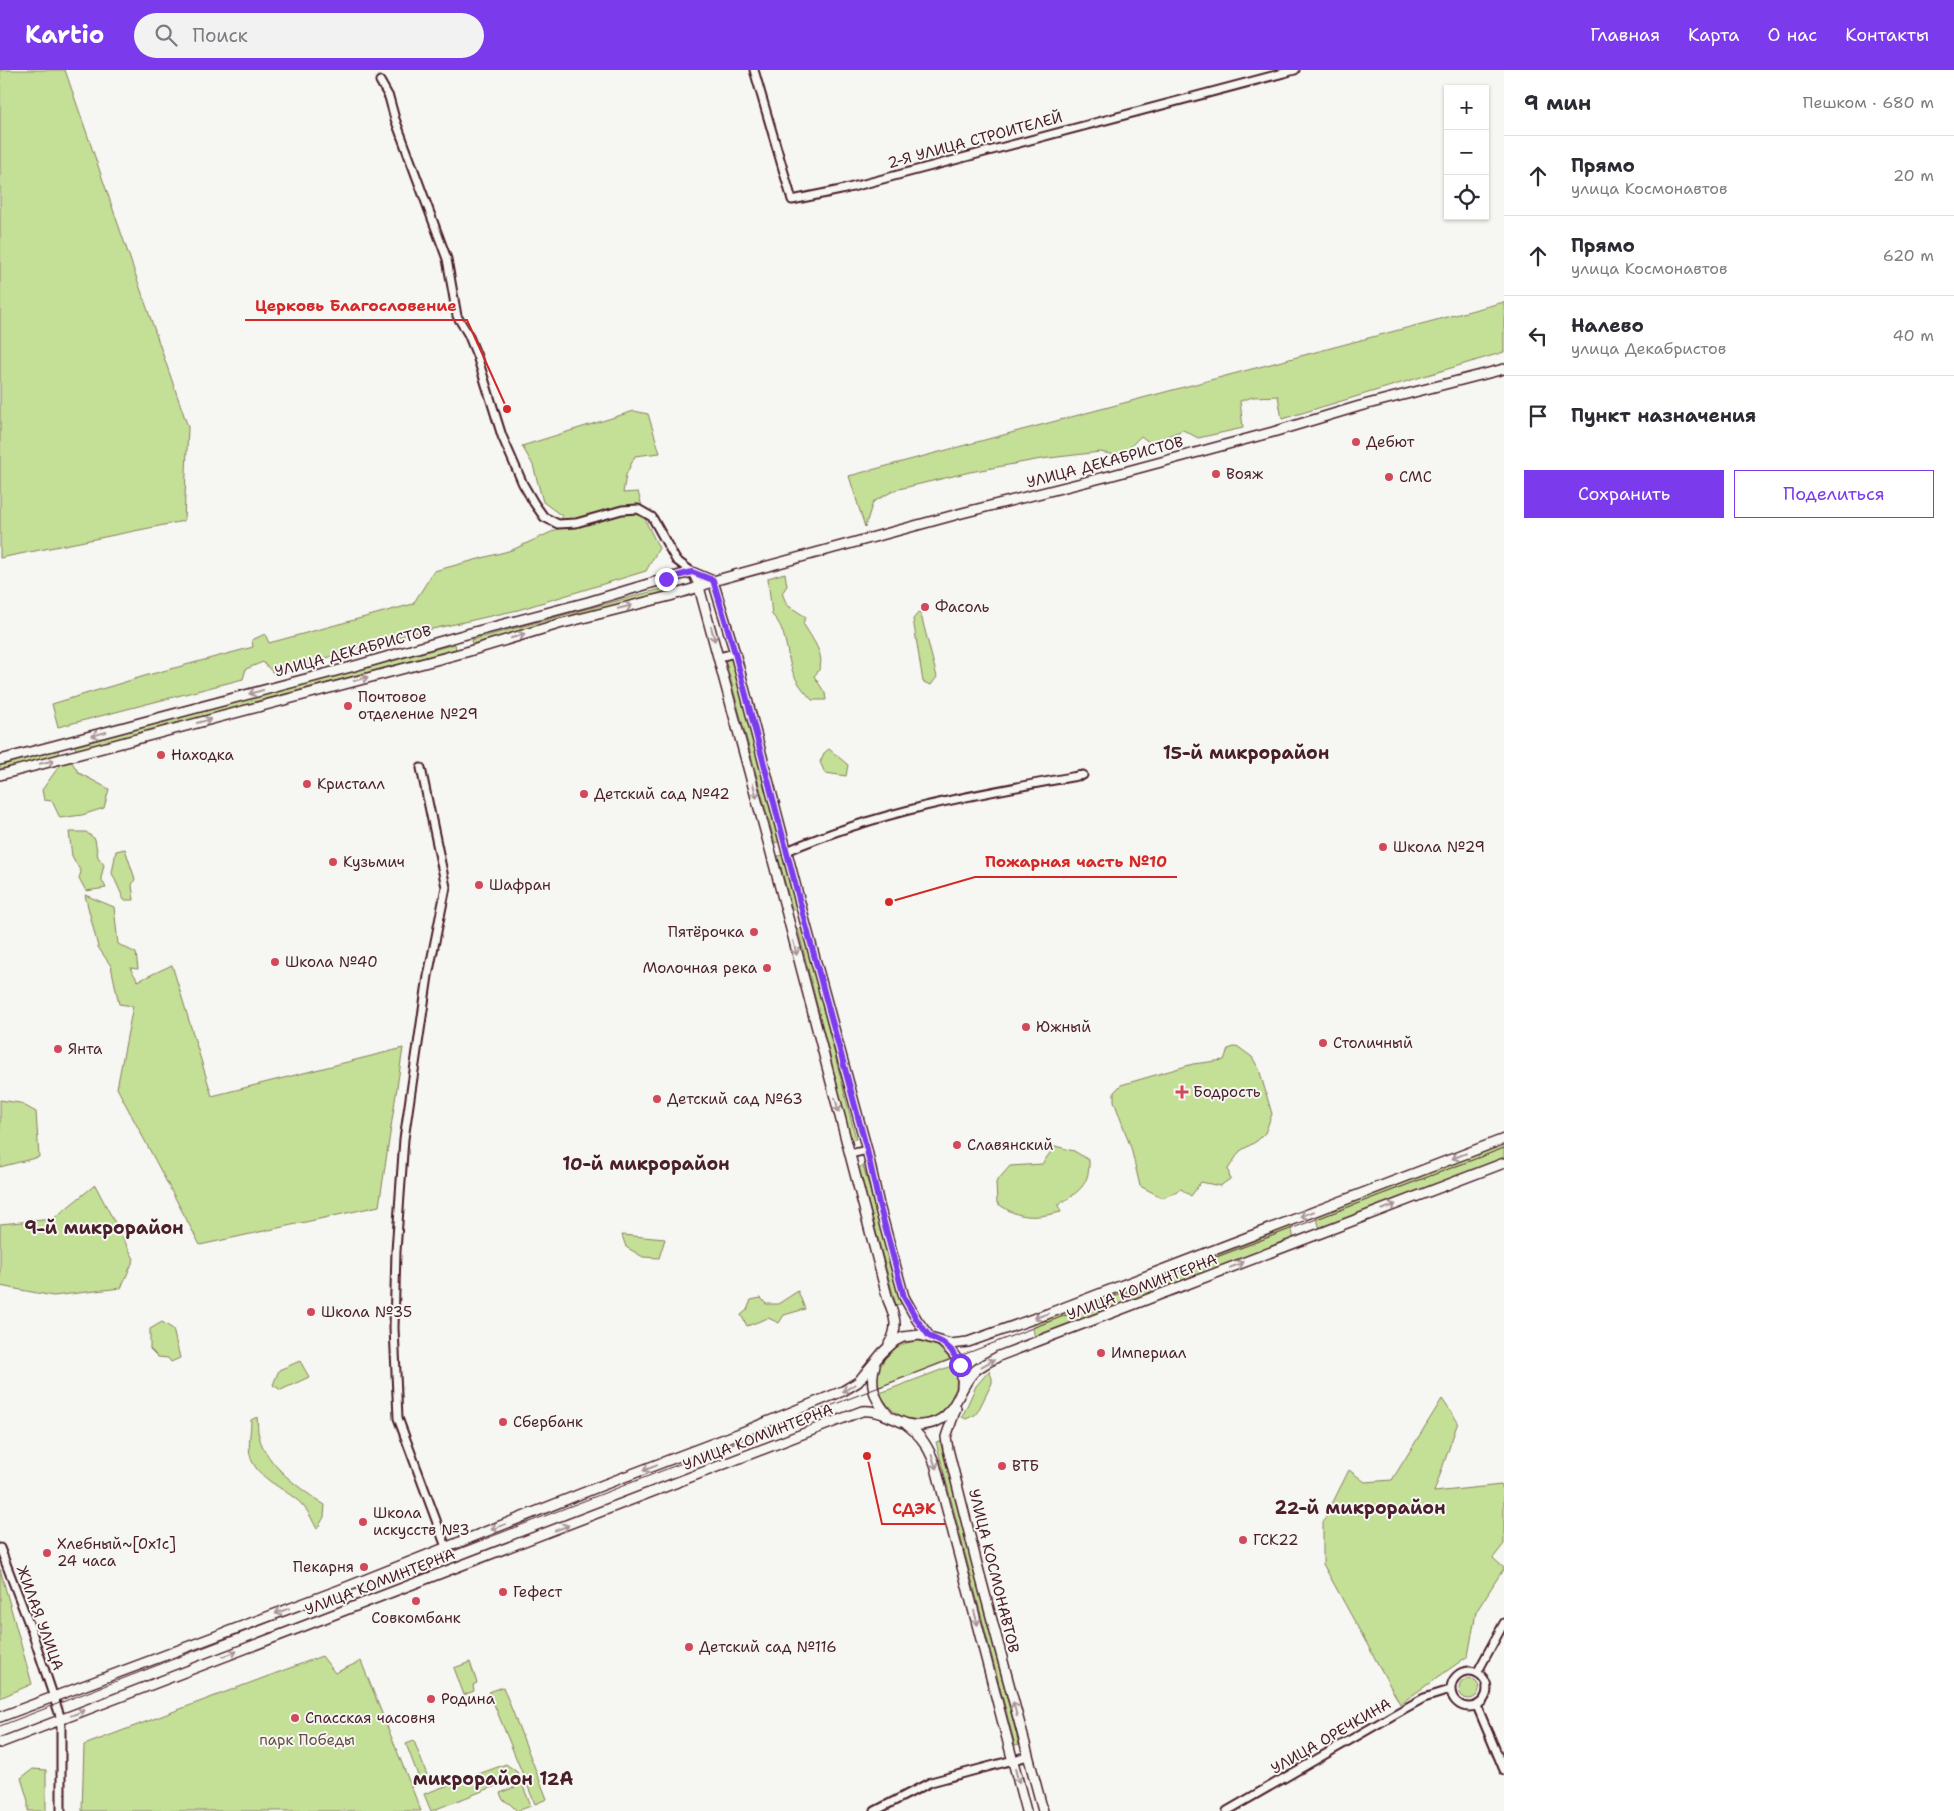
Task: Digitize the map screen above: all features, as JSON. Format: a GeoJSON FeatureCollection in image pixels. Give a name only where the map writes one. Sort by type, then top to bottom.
{"type":"FeatureCollection","features":[{"type":"Feature","properties":{"kind":"street","name":"2-Я УЛИЦА СТРОИТЕЛЕЙ"},"geometry":{"type":"LineString","coordinates":[[754,70],[792,200],[840,190],[1295,70]]}},
{"type":"Feature","properties":{"kind":"street"},"geometry":{"type":"LineString","coordinates":[[380,81],[389,97],[447,260],[457,316],[468,334],[477,356],[502,436],[534,503],[544,517],[558,524],[576,524],[622,510],[638,509],[652,517],[676,560],[692,572],[713,580],[735,653],[867,1150],[879,1204],[904,1297],[929,1336]]}},
{"type":"Feature","properties":{"kind":"street","name":"УЛИЦА ДЕКАБРИСТОВ"},"geometry":{"type":"LineString","coordinates":[[0,775],[466,652],[559,624],[699,587],[713,580],[962,513],[1109,476],[1360,406],[1504,369]]}},
{"type":"Feature","properties":{"kind":"street"},"geometry":{"type":"LineString","coordinates":[[692,572],[699,587],[719,657],[888,1300],[896,1318],[893,1338],[877,1361],[872,1380],[877,1399],[888,1415]]}},
{"type":"Feature","properties":{"kind":"street","name":"УЛИЦА ДЕКАБРИСТОВ"},"geometry":{"type":"LineString","coordinates":[[0,760],[351,667],[692,572]]}},
{"type":"Feature","properties":{"kind":"street"},"geometry":{"type":"LineString","coordinates":[[463,635],[466,652]]}},
{"type":"Feature","properties":{"kind":"street"},"geometry":{"type":"LineString","coordinates":[[719,657],[735,653]]}},
{"type":"Feature","properties":{"kind":"street"},"geometry":{"type":"LineString","coordinates":[[65,743],[68,757]]}},
{"type":"Feature","properties":{"kind":"street"},"geometry":{"type":"LineString","coordinates":[[421,768],[446,887],[428,976],[404,1140],[396,1251],[394,1328],[398,1418],[446,1547]]}},
{"type":"Feature","properties":{"kind":"street"},"geometry":{"type":"LineString","coordinates":[[787,850],[882,816],[978,794],[1083,775]]}},
{"type":"Feature","properties":{"kind":"street","name":"УЛИЦА КОМИНТЕРНА"},"geometry":{"type":"LineString","coordinates":[[0,1716],[330,1593],[733,1436],[843,1391],[854,1386],[882,1352],[903,1337],[920,1335],[929,1336],[943,1343],[968,1342],[1047,1314],[1504,1139]]}},
{"type":"Feature","properties":{"kind":"street"},"geometry":{"type":"LineString","coordinates":[[850,1154],[867,1150]]}},
{"type":"Feature","properties":{"kind":"street","name":"УЛИЦА КОМИНТЕРНА"},"geometry":{"type":"LineString","coordinates":[[0,1743],[852,1415],[868,1411],[888,1415],[905,1424],[914,1426],[933,1423],[948,1414],[959,1400],[962,1389],[973,1373],[999,1356],[1504,1163]]}},
{"type":"Feature","properties":{"kind":"street","name":"УЛИЦА КОСМОНАВТОВ"},"geometry":{"type":"LineString","coordinates":[[943,1343],[954,1354],[961,1368],[963,1379],[959,1400],[948,1431],[948,1449],[1043,1811]]}},
{"type":"Feature","properties":{"kind":"street","name":"УЛИЦА КОСМОНАВТОВ"},"geometry":{"type":"LineString","coordinates":[[905,1424],[918,1434],[927,1445],[935,1464],[1026,1811]]}},
{"type":"Feature","properties":{"kind":"street","name":"ЖИЛАЯ УЛИЦА"},"geometry":{"type":"LineString","coordinates":[[0,1548],[31,1629],[61,1719],[61,1811]]}},
{"type":"Feature","properties":{"kind":"street"},"geometry":{"type":"LineString","coordinates":[[1477,1673],[1504,1623]]}},
{"type":"Feature","properties":{"kind":"street"},"geometry":{"type":"LineString","coordinates":[[1470,1670],[1477,1673],[1483,1678],[1487,1688],[1485,1699],[1477,1706],[1467,1707],[1460,1705],[1455,1701],[1450,1690],[1452,1684],[1459,1674],[1470,1670]]}},
{"type":"Feature","properties":{"kind":"street","name":"УЛИЦА ОРЕЧКИНА"},"geometry":{"type":"LineString","coordinates":[[1227,1811],[1409,1706],[1424,1698],[1450,1690]]}},
{"type":"Feature","properties":{"kind":"street"},"geometry":{"type":"LineString","coordinates":[[1477,1706],[1504,1770]]}},
{"type":"Feature","properties":{"kind":"street"},"geometry":{"type":"LineString","coordinates":[[876,1811],[931,1782],[1028,1756]]}},
{"type":"Feature","properties":{"kind":"green space"},"geometry":{"type":"Polygon","coordinates":[[[0,70],[65,70],[188,427],[184,521],[0,558],[0,70]]]}},
{"type":"Feature","properties":{"kind":"green space"},"geometry":{"type":"Polygon","coordinates":[[[1504,302],[1504,352],[1282,419],[1278,396],[1253,397],[1240,401],[1243,428],[1198,438],[1183,430],[1150,443],[1141,436],[1121,456],[1100,452],[1041,459],[970,472],[895,490],[873,502],[865,527],[849,476],[1504,302]]]}},
{"type":"Feature","properties":{"kind":"green space"},"geometry":{"type":"Polygon","coordinates":[[[634,411],[648,414],[660,453],[635,456],[626,475],[623,493],[638,492],[647,524],[659,548],[646,571],[518,610],[378,641],[275,675],[263,662],[246,669],[243,679],[58,727],[52,704],[148,675],[253,647],[252,640],[265,634],[269,643],[413,604],[434,571],[512,550],[560,528],[562,516],[543,502],[533,465],[522,446],[634,411]]]}},
{"type":"Feature","properties":{"kind":"green space"},"geometry":{"type":"Polygon","coordinates":[[[785,573],[787,586],[782,593],[787,605],[806,617],[803,623],[815,643],[821,664],[814,676],[825,693],[826,700],[812,700],[803,690],[792,670],[783,632],[772,615],[768,578],[785,573]]]}},
{"type":"Feature","properties":{"kind":"green space"},"geometry":{"type":"Polygon","coordinates":[[[676,585],[677,590],[472,644],[471,640],[676,585]]]}},
{"type":"Feature","properties":{"kind":"green space"},"geometry":{"type":"Polygon","coordinates":[[[920,611],[937,677],[931,685],[923,682],[913,619],[920,611]]]}},
{"type":"Feature","properties":{"kind":"green space"},"geometry":{"type":"Polygon","coordinates":[[[455,644],[456,649],[76,750],[75,746],[455,644]]]}},
{"type":"Feature","properties":{"kind":"green space"},"geometry":{"type":"Polygon","coordinates":[[[733,658],[780,841],[775,843],[725,659],[733,658]]]}},
{"type":"Feature","properties":{"kind":"green space"},"geometry":{"type":"Polygon","coordinates":[[[829,749],[848,765],[846,776],[825,773],[820,762],[824,753],[829,749]]]}},
{"type":"Feature","properties":{"kind":"green space"},"geometry":{"type":"Polygon","coordinates":[[[58,750],[59,754],[0,770],[0,765],[58,750]]]}},
{"type":"Feature","properties":{"kind":"green space"},"geometry":{"type":"Polygon","coordinates":[[[71,761],[79,773],[109,789],[104,808],[82,815],[60,818],[52,801],[44,800],[42,790],[60,765],[71,761]]]}},
{"type":"Feature","properties":{"kind":"green space"},"geometry":{"type":"Polygon","coordinates":[[[69,832],[86,832],[95,839],[98,857],[104,865],[101,878],[106,888],[86,891],[79,878],[81,872],[72,856],[69,832]]]}},
{"type":"Feature","properties":{"kind":"green space"},"geometry":{"type":"Polygon","coordinates":[[[125,849],[135,879],[132,885],[134,900],[124,900],[112,873],[116,851],[125,849]]]}},
{"type":"Feature","properties":{"kind":"green space"},"geometry":{"type":"Polygon","coordinates":[[[783,855],[797,908],[792,909],[778,856],[783,855]]]}},
{"type":"Feature","properties":{"kind":"green space"},"geometry":{"type":"Polygon","coordinates":[[[85,895],[114,907],[118,944],[136,953],[138,969],[130,968],[138,981],[172,965],[212,1096],[403,1048],[379,1206],[200,1245],[117,1088],[133,1006],[119,1004],[111,966],[98,947],[85,895]]]}},
{"type":"Feature","properties":{"kind":"green space"},"geometry":{"type":"Polygon","coordinates":[[[803,928],[856,1139],[851,1140],[798,929],[803,928]]]}},
{"type":"Feature","properties":{"kind":"green space"},"geometry":{"type":"Polygon","coordinates":[[[1237,1046],[1252,1057],[1259,1069],[1272,1114],[1265,1133],[1257,1141],[1240,1151],[1228,1169],[1230,1179],[1220,1186],[1201,1182],[1191,1196],[1181,1189],[1163,1198],[1140,1186],[1131,1148],[1114,1101],[1114,1092],[1121,1085],[1193,1064],[1224,1060],[1228,1049],[1237,1046]]]}},
{"type":"Feature","properties":{"kind":"green space"},"geometry":{"type":"Polygon","coordinates":[[[0,1100],[20,1103],[36,1112],[39,1157],[0,1167],[0,1100]]]}},
{"type":"Feature","properties":{"kind":"green space"},"geometry":{"type":"Polygon","coordinates":[[[1504,1144],[1504,1158],[1320,1229],[1316,1216],[1504,1144]]]}},
{"type":"Feature","properties":{"kind":"green space"},"geometry":{"type":"Polygon","coordinates":[[[1055,1146],[1074,1151],[1089,1160],[1089,1169],[1085,1182],[1077,1192],[1058,1205],[1061,1212],[1043,1216],[1020,1215],[1005,1209],[997,1203],[996,1182],[1010,1166],[1042,1164],[1055,1146]]]}},
{"type":"Feature","properties":{"kind":"green space"},"geometry":{"type":"Polygon","coordinates":[[[863,1165],[901,1304],[896,1305],[859,1168],[863,1165]]]}},
{"type":"Feature","properties":{"kind":"green space"},"geometry":{"type":"Polygon","coordinates":[[[95,1185],[134,1259],[121,1288],[53,1296],[0,1286],[0,1224],[53,1219],[95,1185]]]}},
{"type":"Feature","properties":{"kind":"green space"},"geometry":{"type":"Polygon","coordinates":[[[1291,1226],[1294,1239],[1035,1338],[1032,1324],[1291,1226]]]}},
{"type":"Feature","properties":{"kind":"green space"},"geometry":{"type":"Polygon","coordinates":[[[622,1235],[665,1239],[659,1258],[643,1257],[626,1247],[622,1235]]]}},
{"type":"Feature","properties":{"kind":"green space"},"geometry":{"type":"Polygon","coordinates":[[[798,1291],[805,1309],[784,1315],[779,1323],[768,1318],[747,1326],[741,1315],[747,1310],[751,1300],[761,1298],[766,1304],[778,1304],[798,1291]]]}},
{"type":"Feature","properties":{"kind":"green space"},"geometry":{"type":"Polygon","coordinates":[[[162,1322],[173,1329],[180,1358],[171,1362],[168,1358],[158,1357],[150,1349],[150,1329],[162,1322]]]}},
{"type":"Feature","properties":{"kind":"green space"},"geometry":{"type":"Polygon","coordinates":[[[919,1341],[937,1346],[950,1359],[877,1388],[879,1370],[887,1355],[901,1345],[919,1341]]]}},
{"type":"Feature","properties":{"kind":"green space"},"geometry":{"type":"Polygon","coordinates":[[[300,1361],[309,1377],[281,1390],[273,1385],[279,1370],[300,1361]]]}},
{"type":"Feature","properties":{"kind":"green space"},"geometry":{"type":"Polygon","coordinates":[[[954,1365],[956,1383],[953,1398],[944,1410],[932,1418],[919,1420],[904,1417],[891,1409],[880,1393],[954,1365]]]}},
{"type":"Feature","properties":{"kind":"green space"},"geometry":{"type":"Polygon","coordinates":[[[989,1371],[992,1383],[978,1411],[975,1415],[966,1419],[962,1417],[976,1386],[989,1371]]]}},
{"type":"Feature","properties":{"kind":"green space"},"geometry":{"type":"Polygon","coordinates":[[[1442,1399],[1458,1422],[1434,1492],[1501,1485],[1504,1491],[1504,1544],[1493,1558],[1504,1568],[1476,1612],[1468,1656],[1400,1704],[1323,1564],[1323,1522],[1349,1470],[1365,1482],[1392,1480],[1442,1399]]]}},
{"type":"Feature","properties":{"kind":"green space"},"geometry":{"type":"Polygon","coordinates":[[[257,1417],[259,1436],[268,1456],[295,1484],[325,1505],[324,1517],[317,1529],[307,1510],[299,1501],[266,1478],[253,1464],[249,1451],[249,1442],[251,1420],[257,1417]]]}},
{"type":"Feature","properties":{"kind":"green space"},"geometry":{"type":"Polygon","coordinates":[[[940,1441],[1019,1744],[1015,1745],[936,1442],[940,1441]]]}},
{"type":"Feature","properties":{"kind":"green space"},"geometry":{"type":"Polygon","coordinates":[[[0,1569],[32,1684],[0,1698],[0,1569]]]}},
{"type":"Feature","properties":{"kind":"green space","name":"парк Победы"},"geometry":{"type":"Polygon","coordinates":[[[322,1656],[335,1673],[361,1661],[421,1811],[82,1811],[84,1745],[322,1656]]]}},
{"type":"Feature","properties":{"kind":"green space"},"geometry":{"type":"Polygon","coordinates":[[[470,1662],[477,1683],[473,1685],[474,1691],[464,1695],[454,1668],[470,1662]]]}},
{"type":"Feature","properties":{"kind":"green space"},"geometry":{"type":"Polygon","coordinates":[[[1465,1679],[1473,1679],[1479,1685],[1479,1693],[1473,1699],[1465,1699],[1459,1693],[1459,1685],[1465,1679]]]}},
{"type":"Feature","properties":{"kind":"green space"},"geometry":{"type":"Polygon","coordinates":[[[503,1687],[547,1799],[535,1804],[489,1692],[503,1687]]]}},
{"type":"Feature","properties":{"kind":"green space"},"geometry":{"type":"Polygon","coordinates":[[[414,1741],[427,1775],[419,1778],[406,1744],[414,1741]]]}},
{"type":"Feature","properties":{"kind":"green space"},"geometry":{"type":"Polygon","coordinates":[[[506,1764],[517,1772],[519,1777],[431,1811],[424,1794],[506,1764]]]}},
{"type":"Feature","properties":{"kind":"green space"},"geometry":{"type":"Polygon","coordinates":[[[33,1769],[46,1770],[46,1811],[28,1811],[28,1801],[21,1778],[33,1769]]]}},
{"type":"Feature","properties":{"kind":"green space"},"geometry":{"type":"Polygon","coordinates":[[[522,1784],[531,1806],[517,1811],[503,1800],[500,1793],[522,1784]]]}},
{"type":"Feature","properties":{"kind":"tram line"},"geometry":{"type":"LineString","coordinates":[[0,1726],[1504,1148]]}},
{"type":"Feature","properties":{"kind":"place","name":"Церковь Благословение"},"geometry":{"type":"Point","coordinates":[507,409]}},
{"type":"Feature","properties":{"kind":"place","name":"Дебют"},"geometry":{"type":"Point","coordinates":[1356,442]}},
{"type":"Feature","properties":{"kind":"place","name":"Вояж"},"geometry":{"type":"Point","coordinates":[1216,474]}},
{"type":"Feature","properties":{"kind":"place","name":"СМС"},"geometry":{"type":"Point","coordinates":[1389,477]}},
{"type":"Feature","properties":{"kind":"place","name":"Фасоль"},"geometry":{"type":"Point","coordinates":[925,607]}},
{"type":"Feature","properties":{"kind":"place","name":"Почтовое отделение №29"},"geometry":{"type":"Point","coordinates":[348,706]}},
{"type":"Feature","properties":{"kind":"place","name":"Находка"},"geometry":{"type":"Point","coordinates":[161,755]}},
{"type":"Feature","properties":{"kind":"place","name":"Кристалл"},"geometry":{"type":"Point","coordinates":[307,784]}},
{"type":"Feature","properties":{"kind":"place","name":"Детский сад №42"},"geometry":{"type":"Point","coordinates":[584,794]}},
{"type":"Feature","properties":{"kind":"place","name":"Школа №29"},"geometry":{"type":"Point","coordinates":[1383,847]}},
{"type":"Feature","properties":{"kind":"place","name":"Кузьмич"},"geometry":{"type":"Point","coordinates":[333,862]}},
{"type":"Feature","properties":{"kind":"place","name":"Шафран"},"geometry":{"type":"Point","coordinates":[479,885]}},
{"type":"Feature","properties":{"kind":"place","name":"Пожарная часть №10"},"geometry":{"type":"Point","coordinates":[889,902]}},
{"type":"Feature","properties":{"kind":"place","name":"Пятёрочка"},"geometry":{"type":"Point","coordinates":[754,932]}},
{"type":"Feature","properties":{"kind":"place","name":"Школа №40"},"geometry":{"type":"Point","coordinates":[275,962]}},
{"type":"Feature","properties":{"kind":"place","name":"Молочная река"},"geometry":{"type":"Point","coordinates":[767,968]}},
{"type":"Feature","properties":{"kind":"place","name":"Южный"},"geometry":{"type":"Point","coordinates":[1026,1027]}},
{"type":"Feature","properties":{"kind":"place","name":"Столичный"},"geometry":{"type":"Point","coordinates":[1323,1043]}},
{"type":"Feature","properties":{"kind":"place","name":"Янта"},"geometry":{"type":"Point","coordinates":[58,1049]}},
{"type":"Feature","properties":{"kind":"place","name":"Бодрость"},"geometry":{"type":"Point","coordinates":[1182,1092]}},
{"type":"Feature","properties":{"kind":"place","name":"Детский сад №63"},"geometry":{"type":"Point","coordinates":[657,1099]}},
{"type":"Feature","properties":{"kind":"place","name":"Славянский"},"geometry":{"type":"Point","coordinates":[957,1145]}},
{"type":"Feature","properties":{"kind":"place","name":"Школа №35"},"geometry":{"type":"Point","coordinates":[311,1312]}},
{"type":"Feature","properties":{"kind":"place","name":"Империал"},"geometry":{"type":"Point","coordinates":[1101,1353]}},
{"type":"Feature","properties":{"kind":"place","name":"Сбербанк"},"geometry":{"type":"Point","coordinates":[503,1422]}},
{"type":"Feature","properties":{"kind":"place","name":"СДЭК"},"geometry":{"type":"Point","coordinates":[867,1456]}},
{"type":"Feature","properties":{"kind":"place","name":"ВТБ"},"geometry":{"type":"Point","coordinates":[1002,1466]}},
{"type":"Feature","properties":{"kind":"place","name":"Школа искусств №3"},"geometry":{"type":"Point","coordinates":[363,1522]}},
{"type":"Feature","properties":{"kind":"place","name":"ГСК22"},"geometry":{"type":"Point","coordinates":[1243,1540]}},
{"type":"Feature","properties":{"kind":"place","name":"Хлебный~[0x1c] 24 часа"},"geometry":{"type":"Point","coordinates":[47,1553]}},
{"type":"Feature","properties":{"kind":"place","name":"Пекарня"},"geometry":{"type":"Point","coordinates":[364,1567]}},
{"type":"Feature","properties":{"kind":"place","name":"Гефест"},"geometry":{"type":"Point","coordinates":[503,1592]}},
{"type":"Feature","properties":{"kind":"place","name":"Совкомбанк"},"geometry":{"type":"Point","coordinates":[416,1601]}},
{"type":"Feature","properties":{"kind":"place","name":"Детский сад №116"},"geometry":{"type":"Point","coordinates":[689,1647]}},
{"type":"Feature","properties":{"kind":"place","name":"Родина"},"geometry":{"type":"Point","coordinates":[431,1699]}},
{"type":"Feature","properties":{"kind":"place","name":"Спасская часовня"},"geometry":{"type":"Point","coordinates":[295,1718]}},
{"type":"Feature","properties":{"kind":"district","name":"15-й микрорайон"},"geometry":{"type":"Point","coordinates":[1246,753]}},
{"type":"Feature","properties":{"kind":"district","name":"10-й микрорайон"},"geometry":{"type":"Point","coordinates":[646,1164]}},
{"type":"Feature","properties":{"kind":"district","name":"9-й микрорайон"},"geometry":{"type":"Point","coordinates":[104,1228]}},
{"type":"Feature","properties":{"kind":"district","name":"22-й микрорайон"},"geometry":{"type":"Point","coordinates":[1360,1508]}},
{"type":"Feature","properties":{"kind":"district","name":"микрорайон 12А"},"geometry":{"type":"Point","coordinates":[493,1779]}},
{"type":"Feature","properties":{"kind":"route"},"geometry":{"type":"LineString","coordinates":[[666,579],[692,572],[713,580],[735,653],[867,1150],[879,1204],[904,1297],[929,1336],[943,1343],[951,1350],[960,1365]]}}]}
